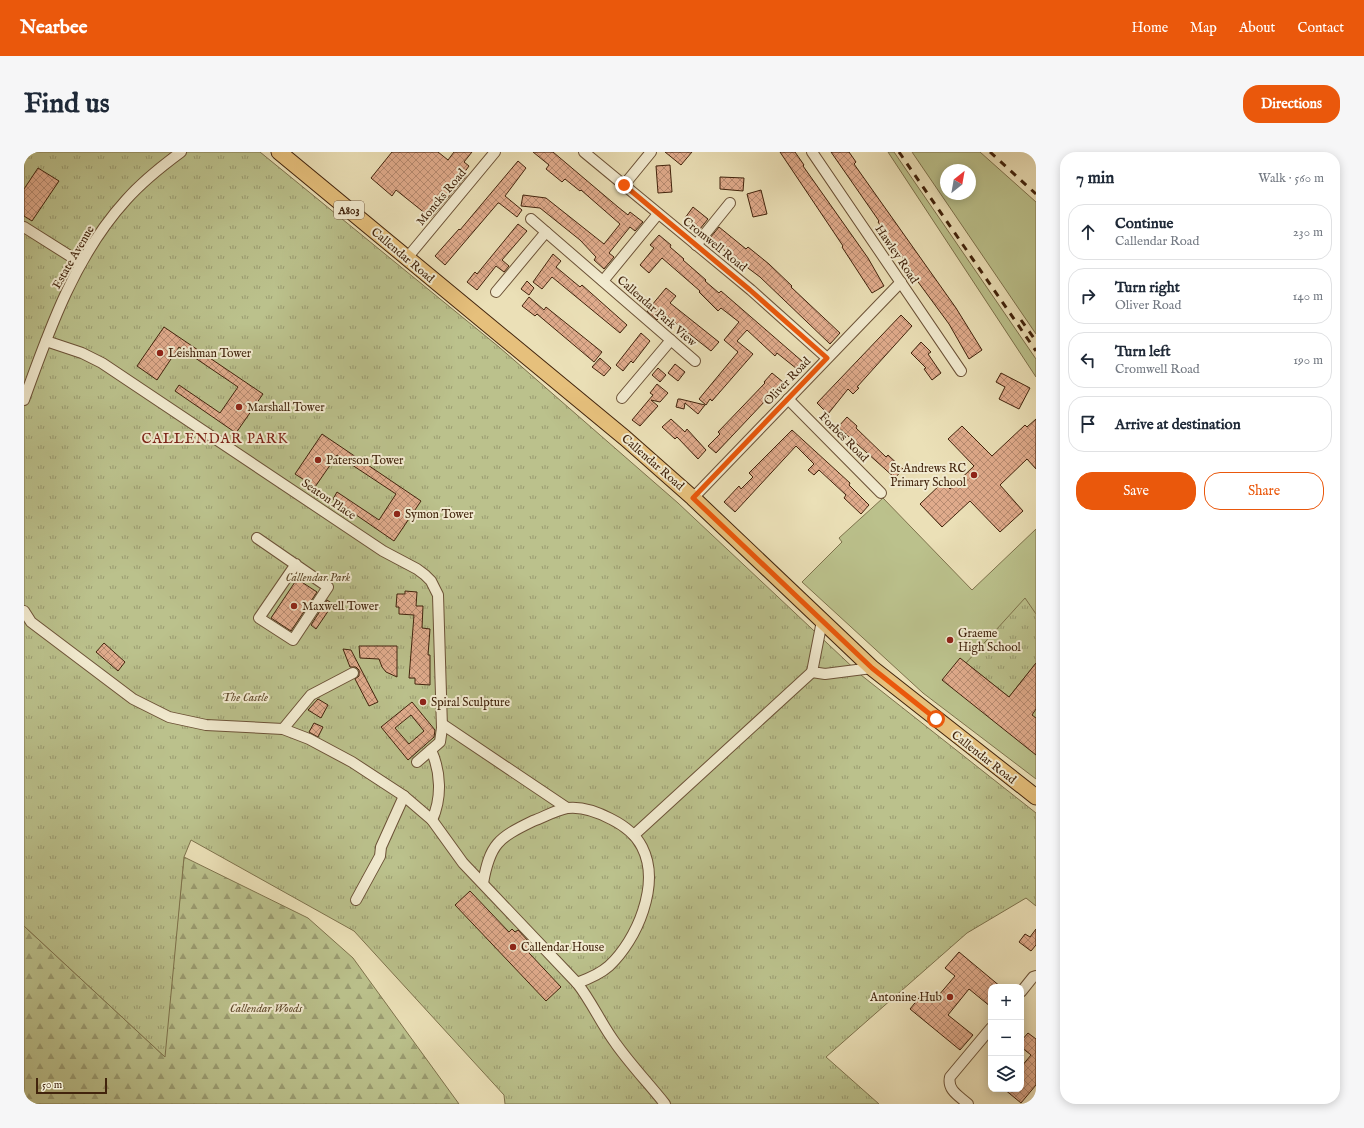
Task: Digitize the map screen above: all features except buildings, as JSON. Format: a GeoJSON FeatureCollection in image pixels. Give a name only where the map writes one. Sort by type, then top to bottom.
{"type":"FeatureCollection","features":[{"type":"Feature","properties":{"kind":"main road","name":"Callendar Road"},"geometry":{"type":"LineString","coordinates":[[279,152],[620,434],[693,498],[872,668],[1036,797]]}},
{"type":"Feature","properties":{"kind":"street","name":"Estate Avenue"},"geometry":{"type":"LineString","coordinates":[[24,400],[62,302],[81,263],[94,242],[126,200],[140,186],[181,152]]}},
{"type":"Feature","properties":{"kind":"street","name":"Moncks Road"},"geometry":{"type":"LineString","coordinates":[[407,258],[495,152]]}},
{"type":"Feature","properties":{"kind":"street","name":"Cromwell Road"},"geometry":{"type":"LineString","coordinates":[[584,152],[750,290],[827,358]]}},
{"type":"Feature","properties":{"kind":"street"},"geometry":{"type":"LineString","coordinates":[[624,185],[651,152]]}},
{"type":"Feature","properties":{"kind":"street","name":"Hawley Road"},"geometry":{"type":"LineString","coordinates":[[812,152],[961,371]]}},
{"type":"Feature","properties":{"kind":"street"},"geometry":{"type":"LineString","coordinates":[[696,245],[730,203]]}},
{"type":"Feature","properties":{"kind":"street","name":"Callendar Park View"},"geometry":{"type":"LineString","coordinates":[[603,281],[658,214]]}},
{"type":"Feature","properties":{"kind":"street","name":"Callendar Park View"},"geometry":{"type":"LineString","coordinates":[[531,219],[695,361]]}},
{"type":"Feature","properties":{"kind":"street"},"geometry":{"type":"LineString","coordinates":[[24,227],[81,263]]}},
{"type":"Feature","properties":{"kind":"street"},"geometry":{"type":"LineString","coordinates":[[496,292],[546,232]]}},
{"type":"Feature","properties":{"kind":"street","name":"Oliver Road"},"geometry":{"type":"LineString","coordinates":[[693,498],[901,282]]}},
{"type":"Feature","properties":{"kind":"street"},"geometry":{"type":"LineString","coordinates":[[622,398],[671,340]]}},
{"type":"Feature","properties":{"kind":"street","name":"Seaton Place"},"geometry":{"type":"LineString","coordinates":[[46,341],[82,353],[102,364],[383,551],[417,569],[425,575],[434,587],[440,601],[442,724],[440,742],[417,762]]}},
{"type":"Feature","properties":{"kind":"street","name":"Forbes Road"},"geometry":{"type":"LineString","coordinates":[[788,399],[881,493]]}},
{"type":"Feature","properties":{"kind":"street"},"geometry":{"type":"LineString","coordinates":[[257,538],[296,564],[328,587],[293,640],[259,618],[296,564]]}},
{"type":"Feature","properties":{"kind":"street"},"geometry":{"type":"LineString","coordinates":[[24,611],[28,621],[133,699],[169,717],[206,725],[283,729],[309,739],[352,762],[404,796],[432,820],[463,862],[577,983],[589,999],[596,1016],[616,1044],[665,1104]]}},
{"type":"Feature","properties":{"kind":"street"},"geometry":{"type":"LineString","coordinates":[[634,836],[812,672],[822,621]]}},
{"type":"Feature","properties":{"kind":"street"},"geometry":{"type":"LineString","coordinates":[[812,672],[825,674],[872,668]]}},
{"type":"Feature","properties":{"kind":"street"},"geometry":{"type":"LineString","coordinates":[[283,729],[311,695],[353,673]]}},
{"type":"Feature","properties":{"kind":"street"},"geometry":{"type":"LineString","coordinates":[[442,724],[567,808],[599,812],[618,822],[634,836],[642,847],[648,874],[647,892],[642,918],[636,931],[609,966],[592,978],[577,983]]}},
{"type":"Feature","properties":{"kind":"street"},"geometry":{"type":"LineString","coordinates":[[431,750],[438,767],[438,807],[432,820]]}},
{"type":"Feature","properties":{"kind":"street"},"geometry":{"type":"LineString","coordinates":[[356,900],[380,856],[381,847],[404,796]]}},
{"type":"Feature","properties":{"kind":"street"},"geometry":{"type":"LineString","coordinates":[[483,882],[488,858],[494,846],[524,826],[567,808]]}},
{"type":"Feature","properties":{"kind":"street"},"geometry":{"type":"LineString","coordinates":[[1024,988],[1033,977],[1036,976]]}},
{"type":"Feature","properties":{"kind":"street"},"geometry":{"type":"LineString","coordinates":[[968,1104],[951,1089],[949,1083],[950,1077],[988,1032]]}},
{"type":"Feature","properties":{"kind":"green space","name":"Callendar Park"},"geometry":{"type":"Polygon","coordinates":[[[24,152],[260,152],[499,347],[678,503],[861,675],[1036,813],[1036,906],[1026,898],[967,933],[826,1057],[879,1104],[505,1104],[504,1095],[354,931],[191,840],[184,857],[165,1057],[24,926],[24,152]]]}},
{"type":"Feature","properties":{"kind":"green space"},"geometry":{"type":"Polygon","coordinates":[[[888,152],[894,152],[1036,359],[1036,377],[888,152]]]}},
{"type":"Feature","properties":{"kind":"green space"},"geometry":{"type":"Polygon","coordinates":[[[912,152],[980,152],[1036,202],[1036,334],[945,200],[976,200],[976,164],[940,164],[940,193],[912,152]]]}},
{"type":"Feature","properties":{"kind":"green space","name":"Graeme High School"},"geometry":{"type":"Polygon","coordinates":[[[883,498],[972,590],[1036,529],[1036,779],[923,693],[802,582],[842,542],[839,538],[883,498]]]}},
{"type":"Feature","properties":{"kind":"green space"},"geometry":{"type":"Polygon","coordinates":[[[1025,598],[1036,614],[1036,663],[1009,697],[966,663],[1025,598]]]}},
{"type":"Feature","properties":{"kind":"green space","name":"Callendar Woods"},"geometry":{"type":"Polygon","coordinates":[[[184,857],[308,918],[353,958],[459,1104],[24,1104],[24,926],[164,1056],[184,857]]]}},
{"type":"Feature","properties":{"kind":"railway"},"geometry":{"type":"LineString","coordinates":[[899,152],[1036,351]]}},
{"type":"Feature","properties":{"kind":"railway"},"geometry":{"type":"LineString","coordinates":[[990,152],[1036,194]]}},
{"type":"Feature","properties":{"kind":"railway"},"geometry":{"type":"LineString","coordinates":[[1021,320],[1036,341]]}},
{"type":"Feature","properties":{"kind":"place","name":"Leishman Tower"},"geometry":{"type":"Point","coordinates":[160,353]}},
{"type":"Feature","properties":{"kind":"place","name":"Marshall Tower"},"geometry":{"type":"Point","coordinates":[239,407]}},
{"type":"Feature","properties":{"kind":"place","name":"Paterson Tower"},"geometry":{"type":"Point","coordinates":[318,460]}},
{"type":"Feature","properties":{"kind":"place","name":"St Andrews RC Primary School"},"geometry":{"type":"Point","coordinates":[974,475]}},
{"type":"Feature","properties":{"kind":"place","name":"Symon Tower"},"geometry":{"type":"Point","coordinates":[397,514]}},
{"type":"Feature","properties":{"kind":"place","name":"Maxwell Tower"},"geometry":{"type":"Point","coordinates":[294,606]}},
{"type":"Feature","properties":{"kind":"place","name":"Graeme High School"},"geometry":{"type":"Point","coordinates":[950,640]}},
{"type":"Feature","properties":{"kind":"place","name":"Spiral Sculpture"},"geometry":{"type":"Point","coordinates":[423,702]}},
{"type":"Feature","properties":{"kind":"place","name":"Callendar House"},"geometry":{"type":"Point","coordinates":[513,947]}},
{"type":"Feature","properties":{"kind":"place","name":"Antonine Hub"},"geometry":{"type":"Point","coordinates":[950,997]}},
{"type":"Feature","properties":{"kind":"district","name":"CALLENDAR PARK"},"geometry":{"type":"Point","coordinates":[215,438]}},
{"type":"Feature","properties":{"kind":"route"},"geometry":{"type":"LineString","coordinates":[[624,185],[750,290],[827,358],[693,498],[872,668],[936,719]]}},
{"type":"Feature","properties":{"kind":"park label","name":"The Castle"},"geometry":{"type":"Point","coordinates":[245,697]}}]}
